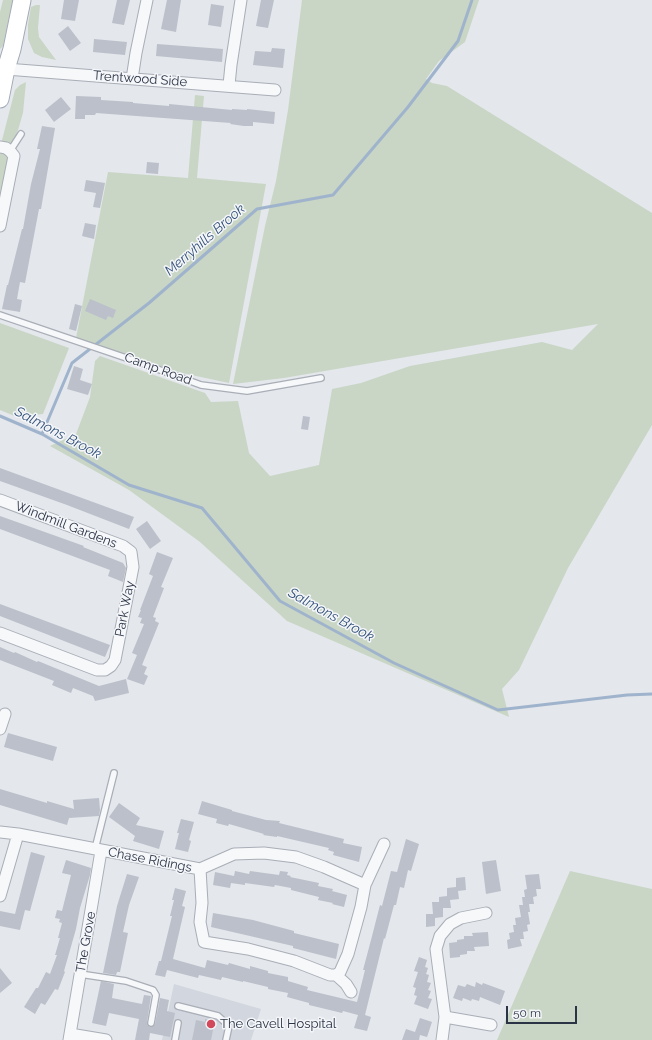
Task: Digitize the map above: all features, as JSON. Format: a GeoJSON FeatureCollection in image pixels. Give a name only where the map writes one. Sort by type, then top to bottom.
{"type":"FeatureCollection","features":[{"type":"Feature","properties":{"kind":"main road"},"geometry":{"type":"LineString","coordinates":[[0,99],[22,0]]}},
{"type":"Feature","properties":{"kind":"street"},"geometry":{"type":"LineString","coordinates":[[132,79],[147,0]]}},
{"type":"Feature","properties":{"kind":"street"},"geometry":{"type":"LineString","coordinates":[[229,85],[241,0]]}},
{"type":"Feature","properties":{"kind":"street","name":"Trentwood Side"},"geometry":{"type":"LineString","coordinates":[[6,69],[229,85],[275,90]]}},
{"type":"Feature","properties":{"kind":"street"},"geometry":{"type":"LineString","coordinates":[[0,226],[14,156],[5,149]]}},
{"type":"Feature","properties":{"kind":"street","name":"Windmill Gardens"},"geometry":{"type":"LineString","coordinates":[[0,500],[123,546],[131,552]]}},
{"type":"Feature","properties":{"kind":"street","name":"Park Way"},"geometry":{"type":"LineString","coordinates":[[0,633],[97,670],[105,670],[111,666],[115,660],[133,567],[131,552]]}},
{"type":"Feature","properties":{"kind":"street"},"geometry":{"type":"LineString","coordinates":[[0,729],[5,714]]}},
{"type":"Feature","properties":{"kind":"street","name":"Chase Ridings"},"geometry":{"type":"LineString","coordinates":[[0,832],[18,834],[200,869],[234,854],[264,853],[296,858],[324,867],[365,885]]}},
{"type":"Feature","properties":{"kind":"street"},"geometry":{"type":"LineString","coordinates":[[0,896],[18,834]]}},
{"type":"Feature","properties":{"kind":"street"},"geometry":{"type":"LineString","coordinates":[[200,869],[202,904],[200,922],[201,945],[248,949],[294,961],[330,975],[336,975],[340,972],[348,954],[361,907],[365,885],[384,844]]}},
{"type":"Feature","properties":{"kind":"street","name":"The Grove"},"geometry":{"type":"LineString","coordinates":[[98,850],[70,1037],[106,1040]]}},
{"type":"Feature","properties":{"kind":"street"},"geometry":{"type":"LineString","coordinates":[[442,1040],[445,1017],[436,949],[440,936],[450,924],[461,918],[486,913]]}},
{"type":"Feature","properties":{"kind":"street"},"geometry":{"type":"LineString","coordinates":[[336,975],[346,984],[351,992]]}},
{"type":"Feature","properties":{"kind":"street"},"geometry":{"type":"LineString","coordinates":[[445,1017],[491,1025]]}},
{"type":"Feature","properties":{"kind":"lane"},"geometry":{"type":"LineString","coordinates":[[5,149],[21,134]]}},
{"type":"Feature","properties":{"kind":"lane","name":"Camp Road"},"geometry":{"type":"LineString","coordinates":[[0,315],[201,385],[247,391],[321,378]]}},
{"type":"Feature","properties":{"kind":"lane"},"geometry":{"type":"LineString","coordinates":[[98,850],[114,773]]}},
{"type":"Feature","properties":{"kind":"lane"},"geometry":{"type":"LineString","coordinates":[[80,974],[126,981],[153,990],[156,995],[151,1024]]}},
{"type":"Feature","properties":{"kind":"lane"},"geometry":{"type":"LineString","coordinates":[[178,1006],[218,1016],[229,1026],[226,1040]]}},
{"type":"Feature","properties":{"kind":"lane"},"geometry":{"type":"LineString","coordinates":[[175,1040],[178,1024]]}},
{"type":"Feature","properties":{"kind":"shaded area","name":"The Cavell Hospital"},"geometry":{"type":"Polygon","coordinates":[[[174,984],[261,1009],[251,1040],[162,1040],[174,984]]]}},
{"type":"Feature","properties":{"kind":"green space"},"geometry":{"type":"Polygon","coordinates":[[[3,0],[13,0],[3,46],[0,49],[0,12],[3,0]]]}},
{"type":"Feature","properties":{"kind":"green space"},"geometry":{"type":"Polygon","coordinates":[[[302,0],[479,0],[465,42],[439,61],[426,79],[432,83],[447,86],[652,213],[652,425],[568,568],[519,670],[502,689],[509,717],[287,621],[200,542],[129,490],[50,446],[76,434],[90,397],[95,361],[100,356],[205,393],[211,402],[238,401],[249,453],[270,476],[319,465],[332,389],[361,383],[410,366],[542,342],[572,350],[598,324],[284,378],[233,384],[265,226],[276,181],[288,110],[302,0]]]}},
{"type":"Feature","properties":{"kind":"green space"},"geometry":{"type":"Polygon","coordinates":[[[40,5],[38,28],[39,37],[56,60],[42,57],[34,53],[28,39],[28,24],[31,7],[40,5]]]}},
{"type":"Feature","properties":{"kind":"green space"},"geometry":{"type":"Polygon","coordinates":[[[26,82],[23,113],[14,141],[9,146],[1,144],[15,90],[26,82]]]}},
{"type":"Feature","properties":{"kind":"green space"},"geometry":{"type":"Polygon","coordinates":[[[195,95],[204,96],[197,178],[266,184],[229,383],[182,373],[76,338],[108,172],[188,178],[195,95]]]}},
{"type":"Feature","properties":{"kind":"green space"},"geometry":{"type":"Polygon","coordinates":[[[1,150],[9,155],[0,214],[0,155],[1,150]]]}},
{"type":"Feature","properties":{"kind":"green space"},"geometry":{"type":"Polygon","coordinates":[[[0,323],[69,348],[43,414],[17,417],[0,410],[0,323]]]}},
{"type":"Feature","properties":{"kind":"green space"},"geometry":{"type":"Polygon","coordinates":[[[570,871],[652,889],[652,1040],[497,1040],[570,871]]]}},
{"type":"Feature","properties":{"kind":"building"},"geometry":{"type":"Polygon","coordinates":[[[64,0],[79,0],[75,21],[61,19],[64,0]]]}},
{"type":"Feature","properties":{"kind":"building"},"geometry":{"type":"Polygon","coordinates":[[[117,0],[130,0],[124,25],[112,23],[117,0]]]}},
{"type":"Feature","properties":{"kind":"building"},"geometry":{"type":"Polygon","coordinates":[[[167,0],[181,0],[176,32],[161,29],[167,0]]]}},
{"type":"Feature","properties":{"kind":"building"},"geometry":{"type":"Polygon","coordinates":[[[261,0],[274,0],[268,28],[256,26],[261,0]]]}},
{"type":"Feature","properties":{"kind":"building"},"geometry":{"type":"Polygon","coordinates":[[[211,4],[224,6],[221,27],[208,25],[211,4]]]}},
{"type":"Feature","properties":{"kind":"building"},"geometry":{"type":"Polygon","coordinates":[[[68,26],[81,43],[70,51],[58,34],[68,26]]]}},
{"type":"Feature","properties":{"kind":"building"},"geometry":{"type":"Polygon","coordinates":[[[94,39],[127,42],[125,55],[93,52],[94,39]]]}},
{"type":"Feature","properties":{"kind":"building"},"geometry":{"type":"Polygon","coordinates":[[[157,44],[223,49],[222,62],[156,56],[157,44]]]}},
{"type":"Feature","properties":{"kind":"building"},"geometry":{"type":"Polygon","coordinates":[[[272,48],[285,49],[283,68],[253,65],[255,51],[271,52],[272,48]]]}},
{"type":"Feature","properties":{"kind":"building"},"geometry":{"type":"Polygon","coordinates":[[[76,96],[101,97],[101,100],[169,106],[169,104],[232,110],[247,109],[275,112],[274,124],[253,122],[253,126],[244,126],[230,124],[231,123],[96,113],[95,115],[85,115],[85,119],[75,119],[76,96]]]}},
{"type":"Feature","properties":{"kind":"building"},"geometry":{"type":"Polygon","coordinates":[[[61,97],[71,109],[54,122],[45,110],[61,97]]]}},
{"type":"Feature","properties":{"kind":"building"},"geometry":{"type":"Polygon","coordinates":[[[42,126],[55,128],[41,209],[39,209],[25,283],[20,282],[17,299],[22,300],[20,312],[2,309],[7,285],[23,229],[31,184],[40,149],[37,149],[42,126]]]}},
{"type":"Feature","properties":{"kind":"building"},"geometry":{"type":"Polygon","coordinates":[[[147,162],[159,163],[158,174],[146,173],[147,162]]]}},
{"type":"Feature","properties":{"kind":"building"},"geometry":{"type":"Polygon","coordinates":[[[86,180],[105,183],[100,208],[93,207],[96,193],[84,191],[86,180]]]}},
{"type":"Feature","properties":{"kind":"building"},"geometry":{"type":"Polygon","coordinates":[[[85,223],[96,225],[94,239],[82,236],[85,223]]]}},
{"type":"Feature","properties":{"kind":"building"},"geometry":{"type":"Polygon","coordinates":[[[90,299],[116,310],[113,318],[108,316],[106,320],[85,311],[90,299]]]}},
{"type":"Feature","properties":{"kind":"building"},"geometry":{"type":"Polygon","coordinates":[[[75,304],[82,306],[76,331],[69,329],[75,304]]]}},
{"type":"Feature","properties":{"kind":"building"},"geometry":{"type":"Polygon","coordinates":[[[74,366],[83,369],[80,380],[92,384],[88,395],[67,389],[74,366]]]}},
{"type":"Feature","properties":{"kind":"building"},"geometry":{"type":"Polygon","coordinates":[[[303,416],[310,417],[308,430],[301,429],[303,416]]]}},
{"type":"Feature","properties":{"kind":"building"},"geometry":{"type":"Polygon","coordinates":[[[0,468],[134,517],[129,529],[0,481],[0,468]]]}},
{"type":"Feature","properties":{"kind":"building"},"geometry":{"type":"Polygon","coordinates":[[[0,516],[84,546],[83,547],[123,563],[126,568],[123,582],[108,576],[110,570],[0,529],[0,516]]]}},
{"type":"Feature","properties":{"kind":"building"},"geometry":{"type":"Polygon","coordinates":[[[147,521],[161,541],[150,549],[136,529],[147,521]]]}},
{"type":"Feature","properties":{"kind":"building"},"geometry":{"type":"Polygon","coordinates":[[[157,552],[173,558],[161,587],[164,588],[153,617],[156,618],[155,621],[159,623],[142,665],[147,667],[144,674],[148,676],[144,685],[127,679],[137,655],[132,653],[144,624],[140,623],[142,618],[138,617],[153,576],[149,574],[157,552]]]}},
{"type":"Feature","properties":{"kind":"building"},"geometry":{"type":"Polygon","coordinates":[[[0,604],[110,645],[105,657],[0,616],[0,604]]]}},
{"type":"Feature","properties":{"kind":"building"},"geometry":{"type":"Polygon","coordinates":[[[0,647],[99,686],[126,679],[129,693],[95,701],[93,696],[73,688],[71,693],[52,685],[54,681],[0,660],[0,647]]]}},
{"type":"Feature","properties":{"kind":"building"},"geometry":{"type":"Polygon","coordinates":[[[8,733],[57,747],[53,761],[4,747],[8,733]]]}},
{"type":"Feature","properties":{"kind":"building"},"geometry":{"type":"Polygon","coordinates":[[[0,789],[47,803],[47,801],[74,809],[73,800],[99,798],[99,816],[69,818],[67,825],[0,805],[0,789]]]}},
{"type":"Feature","properties":{"kind":"building"},"geometry":{"type":"Polygon","coordinates":[[[202,801],[232,811],[266,820],[280,821],[279,823],[344,839],[343,843],[362,847],[359,862],[333,855],[334,852],[328,850],[329,848],[277,836],[263,835],[264,834],[229,824],[228,826],[216,823],[217,819],[198,814],[202,801]]]}},
{"type":"Feature","properties":{"kind":"building"},"geometry":{"type":"Polygon","coordinates":[[[119,803],[140,818],[136,825],[164,831],[159,849],[133,841],[135,836],[109,817],[119,803]]]}},
{"type":"Feature","properties":{"kind":"building"},"geometry":{"type":"Polygon","coordinates":[[[181,819],[194,822],[189,840],[191,841],[188,852],[175,849],[181,819]]]}},
{"type":"Feature","properties":{"kind":"building"},"geometry":{"type":"Polygon","coordinates":[[[406,839],[419,844],[411,871],[408,870],[404,888],[400,887],[396,905],[394,905],[385,939],[384,938],[365,1015],[371,1017],[367,1031],[354,1028],[358,1015],[343,1011],[342,1013],[309,1005],[309,1003],[287,997],[288,993],[268,989],[268,987],[222,977],[221,980],[199,975],[198,978],[167,970],[165,977],[155,975],[159,961],[161,961],[172,916],[170,916],[175,888],[186,891],[182,906],[185,907],[173,959],[205,968],[207,960],[228,965],[229,963],[250,969],[250,966],[268,971],[268,973],[288,977],[288,981],[308,987],[307,990],[357,1002],[365,970],[363,970],[380,905],[382,906],[391,871],[397,872],[406,839]]]}},
{"type":"Feature","properties":{"kind":"building"},"geometry":{"type":"Polygon","coordinates":[[[31,852],[45,856],[30,911],[25,910],[20,930],[0,926],[0,911],[15,914],[31,852]]]}},
{"type":"Feature","properties":{"kind":"building"},"geometry":{"type":"Polygon","coordinates":[[[66,860],[91,868],[90,875],[80,908],[76,929],[64,971],[65,972],[58,990],[55,989],[45,1005],[41,1003],[35,1014],[24,1007],[36,988],[38,988],[46,972],[50,974],[57,955],[55,955],[60,938],[58,938],[62,923],[59,922],[60,919],[55,918],[57,910],[62,911],[71,875],[62,873],[66,860]]]}},
{"type":"Feature","properties":{"kind":"building"},"geometry":{"type":"Polygon","coordinates":[[[496,860],[501,891],[486,894],[482,862],[496,860]]]}},
{"type":"Feature","properties":{"kind":"building"},"geometry":{"type":"Polygon","coordinates":[[[235,871],[249,874],[250,871],[279,875],[280,871],[288,872],[287,875],[291,876],[290,877],[319,883],[318,886],[333,889],[332,891],[347,895],[344,907],[318,900],[319,897],[291,890],[291,888],[275,885],[274,887],[245,883],[245,885],[231,883],[230,888],[213,885],[215,872],[234,876],[235,871]]]}},
{"type":"Feature","properties":{"kind":"building"},"geometry":{"type":"Polygon","coordinates":[[[127,874],[139,877],[129,905],[123,932],[128,933],[120,972],[117,972],[116,975],[103,973],[117,906],[127,874]]]}},
{"type":"Feature","properties":{"kind":"building"},"geometry":{"type":"Polygon","coordinates":[[[539,874],[541,889],[536,889],[537,896],[533,897],[534,904],[529,904],[530,912],[528,912],[530,924],[527,925],[528,931],[523,932],[524,939],[520,939],[522,946],[508,949],[507,940],[510,939],[509,933],[514,932],[513,925],[516,925],[515,918],[521,917],[519,905],[523,905],[522,897],[525,897],[524,890],[527,889],[525,875],[539,874]]]}},
{"type":"Feature","properties":{"kind":"building"},"geometry":{"type":"Polygon","coordinates":[[[465,877],[466,890],[458,891],[459,899],[450,900],[451,908],[443,908],[443,917],[435,918],[435,926],[426,927],[426,914],[433,914],[432,902],[439,902],[439,897],[447,896],[447,888],[456,887],[456,878],[465,877]]]}},
{"type":"Feature","properties":{"kind":"building"},"geometry":{"type":"Polygon","coordinates":[[[213,913],[253,920],[294,931],[294,933],[339,944],[336,959],[293,948],[293,946],[211,927],[213,913]]]}},
{"type":"Feature","properties":{"kind":"building"},"geometry":{"type":"Polygon","coordinates":[[[488,932],[489,946],[474,947],[475,951],[467,951],[467,954],[460,955],[460,957],[450,958],[449,943],[464,939],[464,936],[473,936],[472,933],[488,932]]]}},
{"type":"Feature","properties":{"kind":"building"},"geometry":{"type":"Polygon","coordinates":[[[419,957],[427,960],[425,967],[428,968],[426,974],[429,975],[427,982],[431,983],[428,990],[431,991],[428,998],[432,999],[428,1009],[414,1004],[417,996],[414,995],[416,988],[413,987],[418,972],[414,971],[419,957]]]}},
{"type":"Feature","properties":{"kind":"building"},"geometry":{"type":"Polygon","coordinates":[[[0,968],[12,983],[0,993],[0,968]]]}},
{"type":"Feature","properties":{"kind":"building"},"geometry":{"type":"Polygon","coordinates":[[[101,981],[114,984],[112,998],[142,1004],[144,995],[151,996],[147,1022],[147,1025],[150,1027],[153,1027],[155,1024],[160,998],[169,1000],[167,1011],[175,1013],[170,1037],[150,1033],[149,1040],[135,1040],[139,1019],[109,1013],[106,1026],[92,1023],[101,981]]]}},
{"type":"Feature","properties":{"kind":"building"},"geometry":{"type":"Polygon","coordinates":[[[476,982],[505,991],[500,1005],[480,997],[479,1001],[472,999],[471,1001],[463,998],[462,1001],[453,998],[458,985],[465,987],[467,984],[475,987],[476,982]]]}},
{"type":"Feature","properties":{"kind":"building"},"geometry":{"type":"Polygon","coordinates":[[[420,1018],[432,1022],[427,1037],[420,1035],[419,1040],[402,1040],[406,1029],[415,1032],[420,1018]]]}},
{"type":"Feature","properties":{"kind":"building"},"geometry":{"type":"Polygon","coordinates":[[[205,1019],[212,1021],[212,1024],[214,1025],[211,1040],[192,1040],[196,1020],[205,1022],[205,1019]]]}},
{"type":"Feature","properties":{"kind":"waterway","name":"Merryhills Brook"},"geometry":{"type":"LineString","coordinates":[[42,434],[72,363],[149,303],[257,209],[333,195],[408,107],[458,41],[472,0]]}},
{"type":"Feature","properties":{"kind":"waterway","name":"Salmons Brook"},"geometry":{"type":"LineString","coordinates":[[0,416],[42,434],[129,485],[202,508],[280,601],[394,663],[498,710],[627,695],[652,694]]}},
{"type":"Feature","properties":{"kind":"place","name":"The Cavell Hospital"},"geometry":{"type":"Point","coordinates":[211,1024]}}]}
